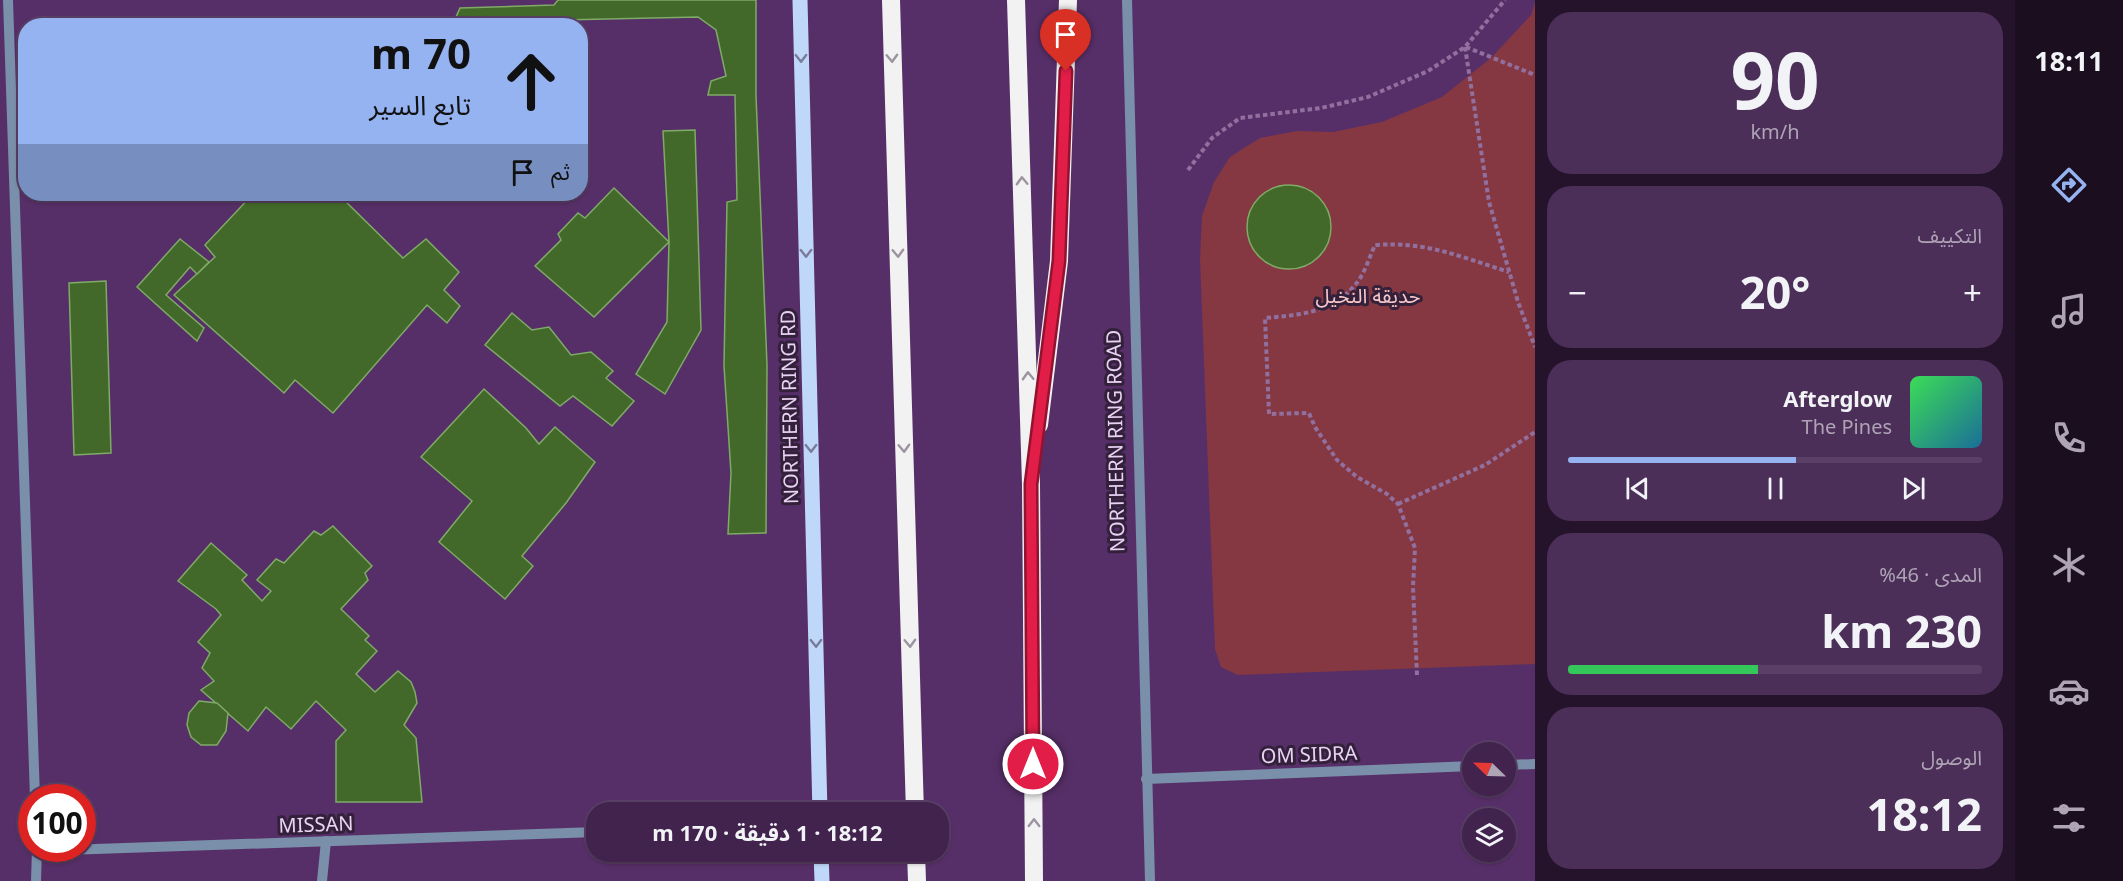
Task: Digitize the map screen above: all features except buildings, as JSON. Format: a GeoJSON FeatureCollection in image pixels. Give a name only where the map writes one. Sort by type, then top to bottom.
{"type":"FeatureCollection","features":[{"type":"Feature","properties":{"kind":"highway"},"geometry":{"type":"LineString","coordinates":[[891,0],[915,802]]}},
{"type":"Feature","properties":{"kind":"highway"},"geometry":{"type":"LineString","coordinates":[[1016,0],[1031,484],[1034,881]]}},
{"type":"Feature","properties":{"kind":"highway"},"geometry":{"type":"LineString","coordinates":[[1031,484],[1059,261],[1068,0]]}},
{"type":"Feature","properties":{"kind":"highway"},"geometry":{"type":"LineString","coordinates":[[916,862],[917,881]]}},
{"type":"Feature","properties":{"kind":"main road","name":"NORTHERN RING RD"},"geometry":{"type":"LineString","coordinates":[[800,0],[820,802]]}},
{"type":"Feature","properties":{"kind":"main road"},"geometry":{"type":"LineString","coordinates":[[821,862],[822,881]]}},
{"type":"Feature","properties":{"kind":"street"},"geometry":{"type":"LineString","coordinates":[[8,0],[35,784]]}},
{"type":"Feature","properties":{"kind":"street","name":"NORTHERN RING ROAD"},"geometry":{"type":"LineString","coordinates":[[1127,0],[1150,881]]}},
{"type":"Feature","properties":{"kind":"street"},"geometry":{"type":"LineString","coordinates":[[1516,765],[1535,764]]}},
{"type":"Feature","properties":{"kind":"street","name":"OM SIDRA"},"geometry":{"type":"LineString","coordinates":[[1146,779],[1462,766]]}},
{"type":"Feature","properties":{"kind":"street","name":"MISSAN"},"geometry":{"type":"LineString","coordinates":[[96,848],[586,832]]}},
{"type":"Feature","properties":{"kind":"street"},"geometry":{"type":"LineString","coordinates":[[322,881],[326,842]]}},
{"type":"Feature","properties":{"kind":"street"},"geometry":{"type":"LineString","coordinates":[[36,881],[37,862]]}},
{"type":"Feature","properties":{"kind":"path"},"geometry":{"type":"LineString","coordinates":[[1188,170],[1212,138],[1240,118],[1321,108],[1368,97],[1428,71],[1465,47],[1505,0]]}},
{"type":"Feature","properties":{"kind":"path"},"geometry":{"type":"LineString","coordinates":[[1465,47],[1535,75]]}},
{"type":"Feature","properties":{"kind":"path"},"geometry":{"type":"LineString","coordinates":[[1465,47],[1489,202],[1509,272],[1535,347]]}},
{"type":"Feature","properties":{"kind":"path"},"geometry":{"type":"LineString","coordinates":[[1418,675],[1413,587],[1415,548],[1398,504],[1357,477],[1337,460],[1315,427],[1309,413],[1269,414],[1265,318],[1306,314],[1336,303],[1356,285],[1375,245],[1403,243],[1437,249],[1509,272]]}},
{"type":"Feature","properties":{"kind":"path"},"geometry":{"type":"LineString","coordinates":[[1398,504],[1485,465],[1535,432]]}},
{"type":"Feature","properties":{"kind":"green space","name":"حديقة النخيل"},"geometry":{"type":"Polygon","coordinates":[[[1535,3],[1535,664],[1238,675],[1221,667],[1215,649],[1200,259],[1202,216],[1214,182],[1230,157],[1260,138],[1297,131],[1333,132],[1382,122],[1442,97],[1491,58],[1531,15],[1535,3]]]}},
{"type":"Feature","properties":{"kind":"route"},"geometry":{"type":"LineString","coordinates":[[1033,764],[1031,484],[1059,261],[1066,71]]}}]}
